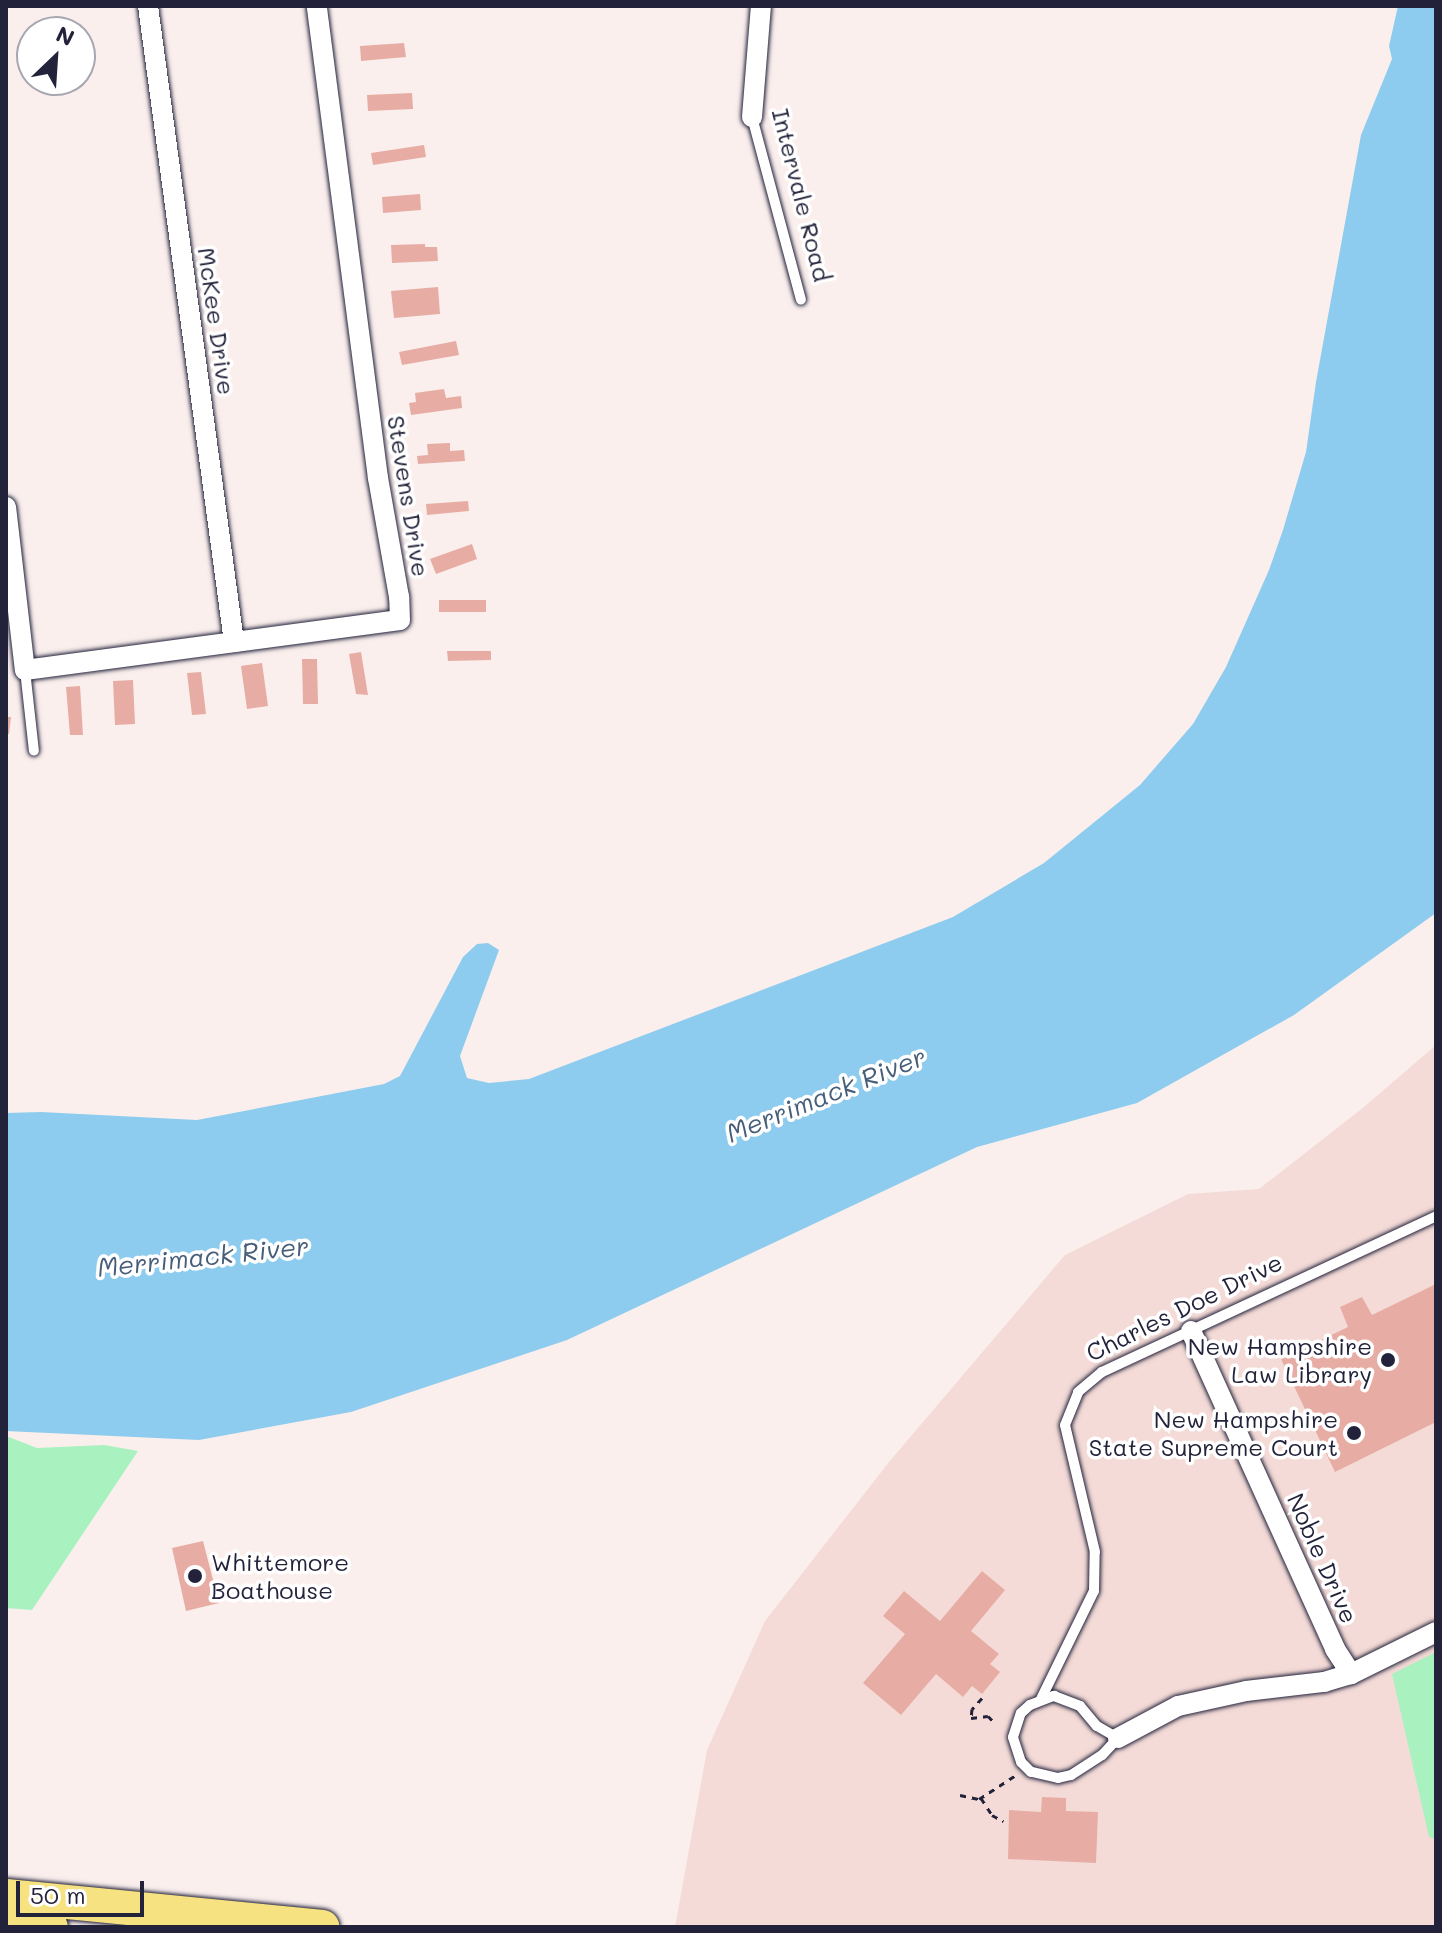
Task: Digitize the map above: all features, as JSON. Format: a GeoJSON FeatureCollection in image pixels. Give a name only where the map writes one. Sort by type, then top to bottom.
{"type":"FeatureCollection","features":[{"type":"Feature","properties":{"kind":"main road"},"geometry":{"type":"LineString","coordinates":[[6,1896],[322,1927]]}},
{"type":"Feature","properties":{"kind":"main road"},"geometry":{"type":"LineString","coordinates":[[6,1923],[51,1927]]}},
{"type":"Feature","properties":{"kind":"street","name":"McKee Drive"},"geometry":{"type":"LineString","coordinates":[[148,6],[234,642]]}},
{"type":"Feature","properties":{"kind":"street","name":"Stevens Drive"},"geometry":{"type":"LineString","coordinates":[[25,670],[400,620],[399,597],[378,478],[317,6]]}},
{"type":"Feature","properties":{"kind":"street","name":"Intervale Road"},"geometry":{"type":"LineString","coordinates":[[752,117],[761,6]]}},
{"type":"Feature","properties":{"kind":"street"},"geometry":{"type":"LineString","coordinates":[[6,507],[25,670]]}},
{"type":"Feature","properties":{"kind":"street","name":"Noble Drive"},"geometry":{"type":"LineString","coordinates":[[1191,1331],[1335,1649],[1351,1674]]}},
{"type":"Feature","properties":{"kind":"street","name":"Charles Doe Drive"},"geometry":{"type":"LineString","coordinates":[[1118,1738],[1178,1706],[1246,1691],[1313,1686],[1351,1674],[1436,1632]]}},
{"type":"Feature","properties":{"kind":"lane","name":"Intervale Road"},"geometry":{"type":"LineString","coordinates":[[752,117],[801,300]]}},
{"type":"Feature","properties":{"kind":"lane"},"geometry":{"type":"LineString","coordinates":[[25,670],[34,751]]}},
{"type":"Feature","properties":{"kind":"lane","name":"Charles Doe Drive"},"geometry":{"type":"LineString","coordinates":[[1118,1738],[1102,1755],[1071,1775],[1044,1777],[1031,1772],[1015,1750],[1013,1737],[1021,1713],[1041,1699],[1094,1591],[1095,1552],[1065,1425],[1078,1392],[1102,1372],[1436,1216]]}},
{"type":"Feature","properties":{"kind":"lane"},"geometry":{"type":"LineString","coordinates":[[1041,1699],[1068,1699],[1080,1706],[1107,1733],[1118,1738]]}},
{"type":"Feature","properties":{"kind":"path"},"geometry":{"type":"LineString","coordinates":[[982,1698],[972,1709],[971,1718],[988,1716],[993,1721]]}},
{"type":"Feature","properties":{"kind":"path"},"geometry":{"type":"LineString","coordinates":[[960,1795],[981,1798],[1020,1772]]}},
{"type":"Feature","properties":{"kind":"path"},"geometry":{"type":"LineString","coordinates":[[981,1798],[992,1815],[1003,1821]]}},
{"type":"Feature","properties":{"kind":"shaded area"},"geometry":{"type":"Polygon","coordinates":[[[1436,1045],[1436,1927],[675,1927],[707,1750],[765,1621],[889,1462],[1065,1255],[1188,1194],[1259,1189],[1364,1107],[1436,1045]]]}},
{"type":"Feature","properties":{"kind":"green space"},"geometry":{"type":"Polygon","coordinates":[[[6,1436],[37,1448],[104,1445],[138,1451],[32,1610],[6,1608],[6,1436]]]}},
{"type":"Feature","properties":{"kind":"green space"},"geometry":{"type":"Polygon","coordinates":[[[1436,1652],[1436,1839],[1429,1837],[1392,1674],[1436,1652]]]}},
{"type":"Feature","properties":{"kind":"water","name":"Merrimack River"},"geometry":{"type":"Polygon","coordinates":[[[1398,6],[1436,6],[1436,913],[1294,1015],[1137,1103],[977,1147],[567,1340],[351,1412],[199,1440],[6,1431],[6,1113],[197,1120],[384,1084],[400,1076],[463,957],[477,944],[488,943],[499,950],[460,1056],[467,1078],[489,1083],[529,1079],[953,917],[1044,863],[1140,785],[1193,724],[1226,667],[1269,570],[1283,530],[1306,452],[1361,135],[1392,59],[1389,46],[1398,6]]]}},
{"type":"Feature","properties":{"kind":"building"},"geometry":{"type":"Polygon","coordinates":[[[404,43],[406,57],[361,61],[360,46],[404,43]]]}},
{"type":"Feature","properties":{"kind":"building"},"geometry":{"type":"Polygon","coordinates":[[[412,93],[413,109],[368,111],[367,95],[412,93]]]}},
{"type":"Feature","properties":{"kind":"building"},"geometry":{"type":"Polygon","coordinates":[[[424,145],[426,157],[373,165],[371,153],[424,145]]]}},
{"type":"Feature","properties":{"kind":"building"},"geometry":{"type":"Polygon","coordinates":[[[420,194],[421,210],[383,213],[382,197],[420,194]]]}},
{"type":"Feature","properties":{"kind":"building"},"geometry":{"type":"Polygon","coordinates":[[[425,244],[425,247],[437,247],[438,261],[392,263],[391,245],[425,244]]]}},
{"type":"Feature","properties":{"kind":"building"},"geometry":{"type":"Polygon","coordinates":[[[438,287],[440,314],[394,318],[391,291],[438,287]]]}},
{"type":"Feature","properties":{"kind":"building"},"geometry":{"type":"Polygon","coordinates":[[[456,341],[459,355],[402,365],[399,352],[456,341]]]}},
{"type":"Feature","properties":{"kind":"building"},"geometry":{"type":"Polygon","coordinates":[[[444,389],[446,398],[461,396],[462,408],[411,415],[409,403],[416,402],[415,393],[444,389]]]}},
{"type":"Feature","properties":{"kind":"building"},"geometry":{"type":"Polygon","coordinates":[[[450,443],[450,451],[464,450],[465,461],[418,464],[417,456],[428,455],[427,444],[450,443]]]}},
{"type":"Feature","properties":{"kind":"building"},"geometry":{"type":"Polygon","coordinates":[[[468,501],[469,511],[427,515],[426,504],[468,501]]]}},
{"type":"Feature","properties":{"kind":"building"},"geometry":{"type":"Polygon","coordinates":[[[472,544],[477,559],[436,574],[430,559],[472,544]]]}},
{"type":"Feature","properties":{"kind":"building"},"geometry":{"type":"Polygon","coordinates":[[[439,600],[486,600],[486,612],[439,612],[439,600]]]}},
{"type":"Feature","properties":{"kind":"building"},"geometry":{"type":"Polygon","coordinates":[[[447,651],[491,651],[491,660],[448,661],[447,651]]]}},
{"type":"Feature","properties":{"kind":"building"},"geometry":{"type":"Polygon","coordinates":[[[361,652],[368,695],[356,694],[349,654],[361,652]]]}},
{"type":"Feature","properties":{"kind":"building"},"geometry":{"type":"Polygon","coordinates":[[[302,659],[317,659],[318,704],[303,704],[302,659]]]}},
{"type":"Feature","properties":{"kind":"building"},"geometry":{"type":"Polygon","coordinates":[[[262,663],[268,706],[247,709],[241,666],[262,663]]]}},
{"type":"Feature","properties":{"kind":"building"},"geometry":{"type":"Polygon","coordinates":[[[201,672],[206,714],[192,715],[187,673],[201,672]]]}},
{"type":"Feature","properties":{"kind":"building"},"geometry":{"type":"Polygon","coordinates":[[[133,680],[135,724],[115,725],[113,681],[133,680]]]}},
{"type":"Feature","properties":{"kind":"building"},"geometry":{"type":"Polygon","coordinates":[[[80,686],[83,735],[70,735],[66,687],[80,686]]]}},
{"type":"Feature","properties":{"kind":"building"},"geometry":{"type":"Polygon","coordinates":[[[6,717],[11,717],[9,734],[6,734],[6,717]]]}},
{"type":"Feature","properties":{"kind":"building"},"geometry":{"type":"Polygon","coordinates":[[[1436,1284],[1436,1422],[1335,1472],[1281,1359],[1348,1327],[1340,1307],[1362,1297],[1372,1315],[1436,1284]]]}},
{"type":"Feature","properties":{"kind":"building","name":"Whittemore Boathouse"},"geometry":{"type":"Polygon","coordinates":[[[203,1541],[219,1603],[186,1611],[172,1548],[203,1541]]]}},
{"type":"Feature","properties":{"kind":"building"},"geometry":{"type":"Polygon","coordinates":[[[982,1571],[1005,1590],[971,1631],[999,1654],[990,1664],[1000,1672],[982,1694],[972,1686],[963,1697],[936,1674],[901,1715],[863,1683],[905,1634],[883,1616],[904,1591],[940,1621],[982,1571]]]}},
{"type":"Feature","properties":{"kind":"building"},"geometry":{"type":"Polygon","coordinates":[[[1042,1797],[1066,1798],[1066,1811],[1098,1812],[1096,1863],[1008,1859],[1009,1810],[1041,1812],[1042,1797]]]}},
{"type":"Feature","properties":{"kind":"place","name":"New Hampshire Law Library"},"geometry":{"type":"Point","coordinates":[1388,1360]}},
{"type":"Feature","properties":{"kind":"place","name":"New Hampshire State Supreme Court"},"geometry":{"type":"Point","coordinates":[1354,1433]}},
{"type":"Feature","properties":{"kind":"place","name":"Whittemore Boathouse"},"geometry":{"type":"Point","coordinates":[195,1576]}}]}
